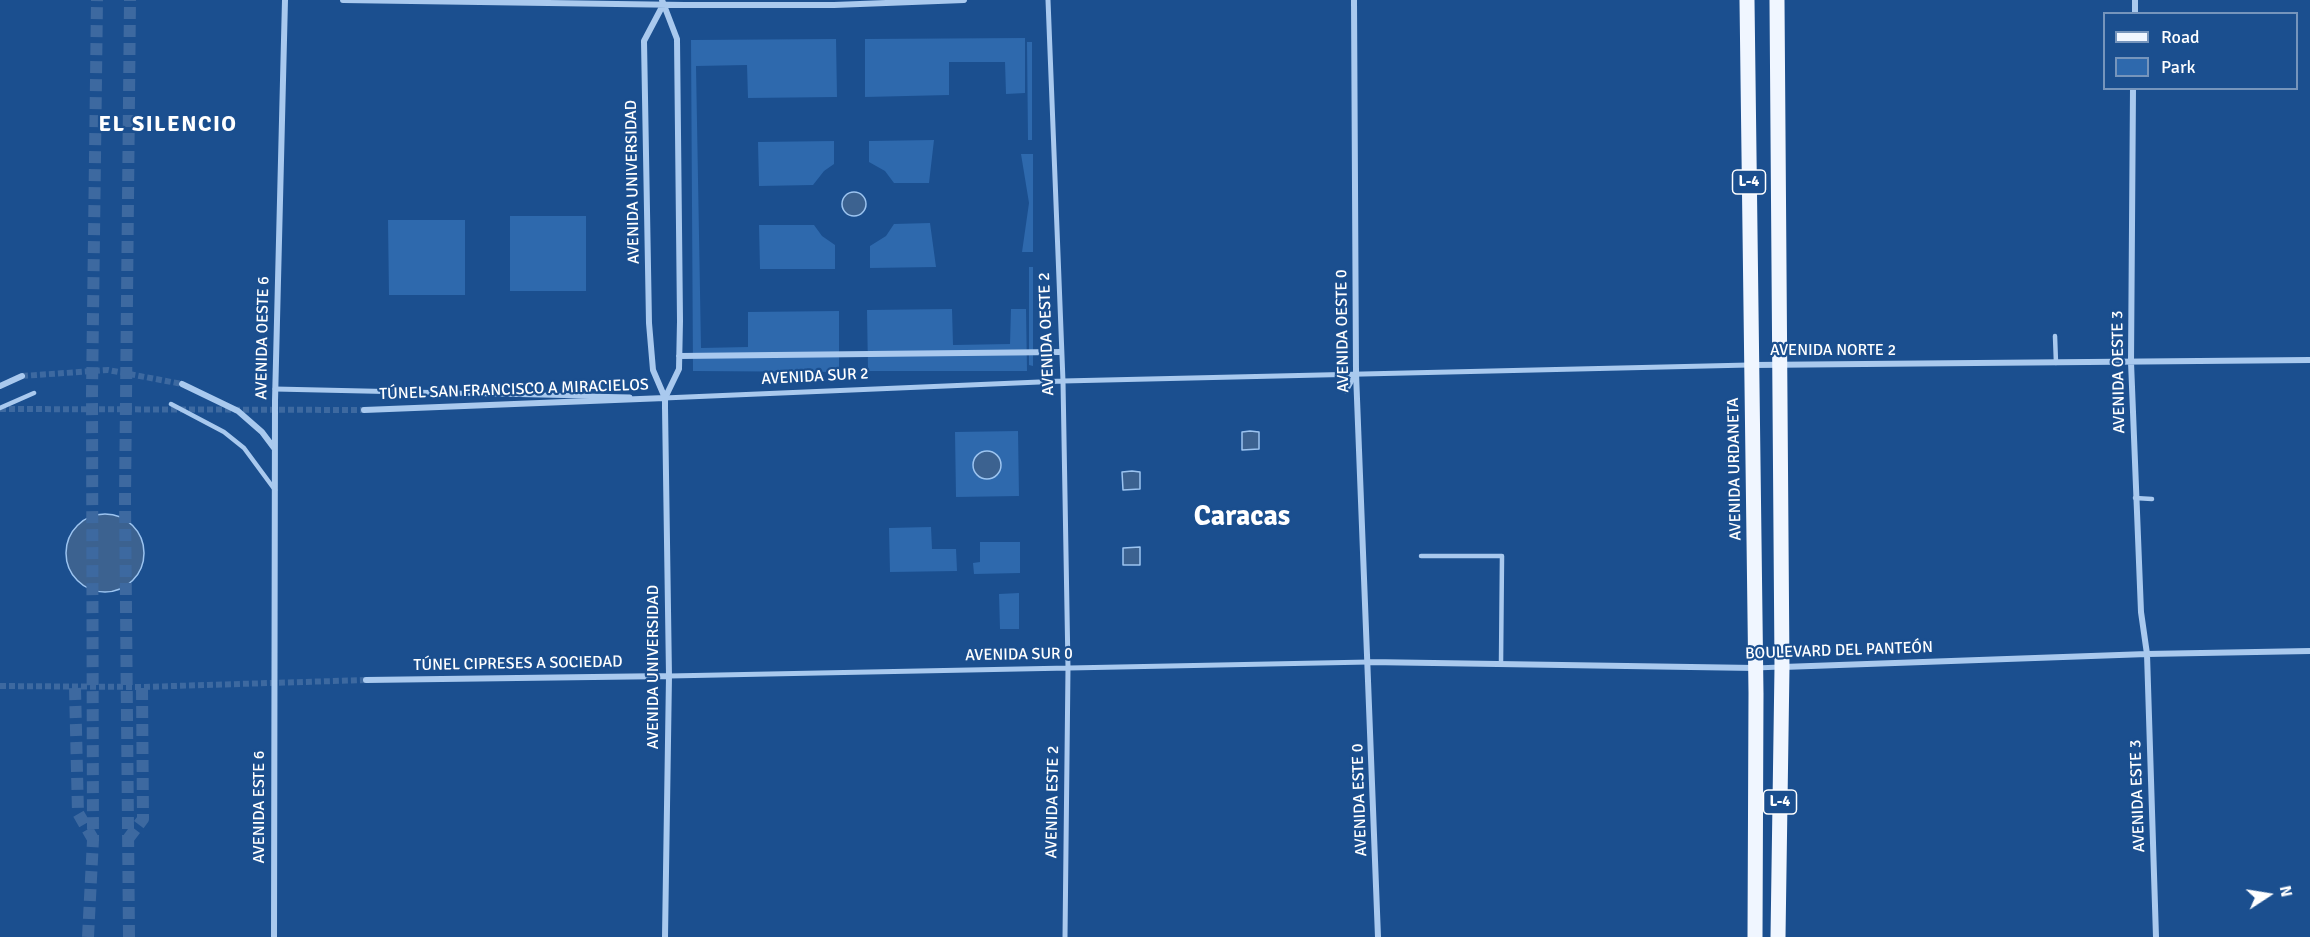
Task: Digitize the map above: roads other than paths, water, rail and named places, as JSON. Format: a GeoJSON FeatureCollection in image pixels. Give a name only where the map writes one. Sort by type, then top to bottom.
{"type":"FeatureCollection","features":[{"type":"Feature","properties":{"kind":"main road","name":"AVENIDA URDANETA"},"geometry":{"type":"LineString","coordinates":[[1747,0],[1756,668],[1755,937]]}},
{"type":"Feature","properties":{"kind":"main road","name":"L-4"},"geometry":{"type":"LineString","coordinates":[[1777,0],[1782,667],[1778,937]]}},
{"type":"Feature","properties":{"kind":"street","name":"AVENIDA OESTE 6"},"geometry":{"type":"LineString","coordinates":[[274,677],[275,389],[285,0]]}},
{"type":"Feature","properties":{"kind":"street"},"geometry":{"type":"LineString","coordinates":[[343,0],[834,5],[964,0]]}},
{"type":"Feature","properties":{"kind":"street","name":"AVENIDA OESTE 2"},"geometry":{"type":"LineString","coordinates":[[1048,0],[1063,381],[1068,668]]}},
{"type":"Feature","properties":{"kind":"street","name":"AVENIDA OESTE 0"},"geometry":{"type":"LineString","coordinates":[[1354,0],[1356,373],[1369,662]]}},
{"type":"Feature","properties":{"kind":"street","name":"AVENIDA UNIVERSIDAD"},"geometry":{"type":"LineString","coordinates":[[662,2],[677,39],[680,356],[679,369],[665,398]]}},
{"type":"Feature","properties":{"kind":"street","name":"AVENIDA UNIVERSIDAD"},"geometry":{"type":"LineString","coordinates":[[662,2],[644,41],[649,323],[653,370],[665,398],[669,676],[665,937]]}},
{"type":"Feature","properties":{"kind":"street","name":"AVENIDA OESTE 3"},"geometry":{"type":"LineString","coordinates":[[2133,90],[2132,362],[2135,498],[2141,612],[2148,654]]}},
{"type":"Feature","properties":{"kind":"street"},"geometry":{"type":"LineString","coordinates":[[680,356],[1061,352]]}},
{"type":"Feature","properties":{"kind":"street","name":"AVENIDA NORTE 2"},"geometry":{"type":"LineString","coordinates":[[1356,373],[1778,364],[2056,364],[2310,360]]}},
{"type":"Feature","properties":{"kind":"street","name":"AVENIDA SUR 2"},"geometry":{"type":"LineString","coordinates":[[275,389],[665,398],[1063,381],[1356,373]]}},
{"type":"Feature","properties":{"kind":"street"},"geometry":{"type":"LineString","coordinates":[[1346,391],[1356,373]]}},
{"type":"Feature","properties":{"kind":"street"},"geometry":{"type":"LineString","coordinates":[[0,386],[22,376]]}},
{"type":"Feature","properties":{"kind":"street"},"geometry":{"type":"LineString","coordinates":[[182,384],[238,411],[262,432],[275,449]]}},
{"type":"Feature","properties":{"kind":"street","name":"TÚNEL SAN FRANCISCO A MIRACIELOS"},"geometry":{"type":"LineString","coordinates":[[364,410],[665,398]]}},
{"type":"Feature","properties":{"kind":"street","name":"BOULEVARD DEL PANTEÓN"},"geometry":{"type":"LineString","coordinates":[[1369,662],[1756,668],[2148,654],[2310,651]]}},
{"type":"Feature","properties":{"kind":"street","name":"AVENIDA ESTE 3"},"geometry":{"type":"LineString","coordinates":[[2148,654],[2156,937]]}},
{"type":"Feature","properties":{"kind":"street","name":"AVENIDA SUR 0"},"geometry":{"type":"LineString","coordinates":[[669,676],[1369,662]]}},
{"type":"Feature","properties":{"kind":"street","name":"AVENIDA ESTE 0"},"geometry":{"type":"LineString","coordinates":[[1369,662],[1377,937]]}},
{"type":"Feature","properties":{"kind":"street","name":"AVENIDA ESTE 2"},"geometry":{"type":"LineString","coordinates":[[1065,937],[1068,668]]}},
{"type":"Feature","properties":{"kind":"street","name":"TÚNEL CIPRESES A SOCIEDAD"},"geometry":{"type":"LineString","coordinates":[[366,680],[669,676]]}},
{"type":"Feature","properties":{"kind":"street","name":"AVENIDA ESTE 6"},"geometry":{"type":"LineString","coordinates":[[274,677],[274,937]]}},
{"type":"Feature","properties":{"kind":"lane"},"geometry":{"type":"LineString","coordinates":[[2055,336],[2056,364]]}},
{"type":"Feature","properties":{"kind":"lane"},"geometry":{"type":"LineString","coordinates":[[0,408],[34,393]]}},
{"type":"Feature","properties":{"kind":"lane"},"geometry":{"type":"LineString","coordinates":[[171,404],[224,432],[244,448],[275,490]]}},
{"type":"Feature","properties":{"kind":"lane"},"geometry":{"type":"LineString","coordinates":[[2135,498],[2152,498]]}},
{"type":"Feature","properties":{"kind":"lane"},"geometry":{"type":"LineString","coordinates":[[1421,556],[1502,556],[1501,663]]}},
{"type":"Feature","properties":{"kind":"tunnel"},"geometry":{"type":"LineString","coordinates":[[88,937],[93,840],[92,394],[97,0]]}},
{"type":"Feature","properties":{"kind":"tunnel"},"geometry":{"type":"LineString","coordinates":[[129,937],[125,499],[130,0]]}},
{"type":"Feature","properties":{"kind":"tunnel"},"geometry":{"type":"LineString","coordinates":[[22,376],[108,370],[182,384]]}},
{"type":"Feature","properties":{"kind":"tunnel"},"geometry":{"type":"LineString","coordinates":[[0,409],[364,410]]}},
{"type":"Feature","properties":{"kind":"tunnel"},"geometry":{"type":"LineString","coordinates":[[0,686],[142,687],[366,680]]}},
{"type":"Feature","properties":{"kind":"tunnel"},"geometry":{"type":"LineString","coordinates":[[128,839],[143,819],[142,687]]}},
{"type":"Feature","properties":{"kind":"tunnel"},"geometry":{"type":"LineString","coordinates":[[75,688],[78,813],[93,839]]}},
{"type":"Feature","properties":{"kind":"district","name":"EL SILENCIO"},"geometry":{"type":"Point","coordinates":[168,125]}},
{"type":"Feature","properties":{"kind":"district","name":"Caracas"},"geometry":{"type":"Point","coordinates":[1242,518]}}]}
